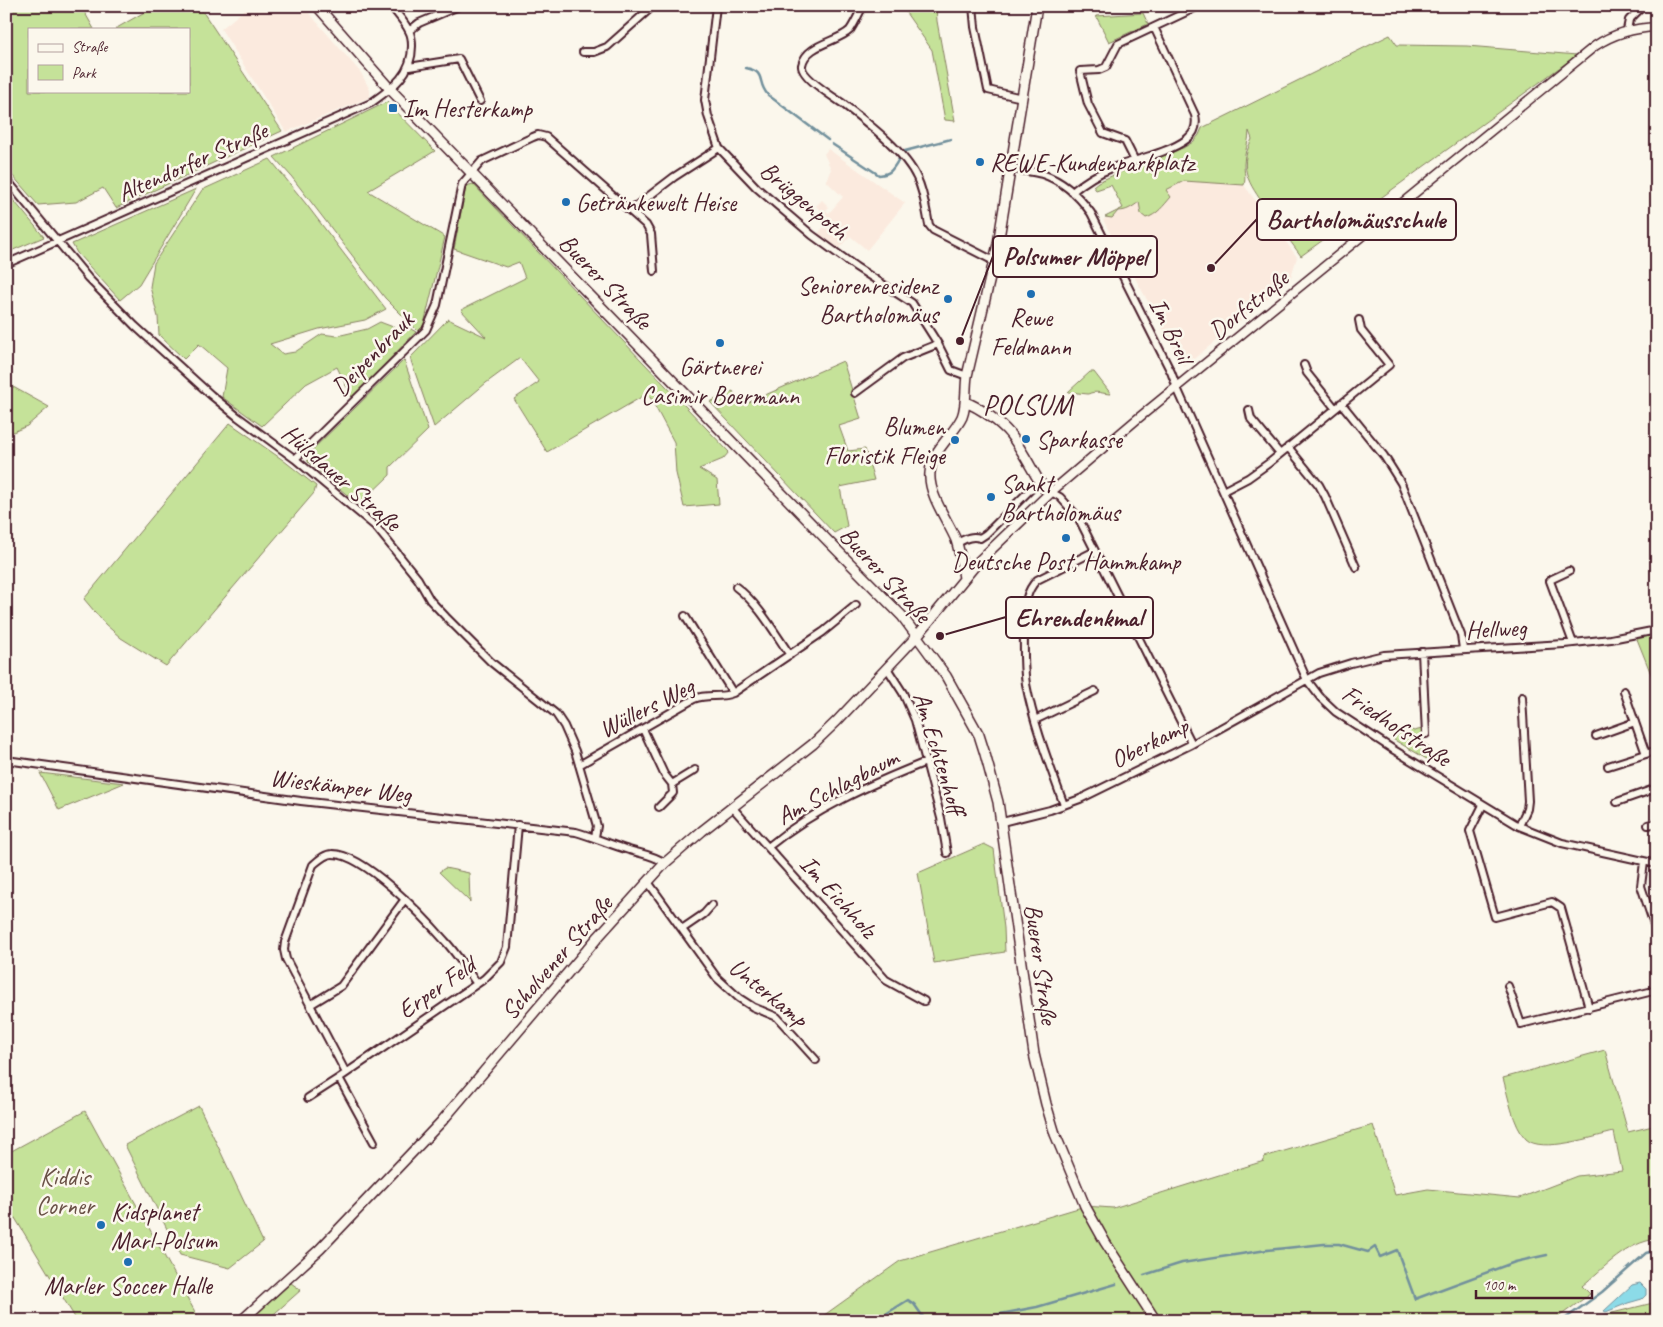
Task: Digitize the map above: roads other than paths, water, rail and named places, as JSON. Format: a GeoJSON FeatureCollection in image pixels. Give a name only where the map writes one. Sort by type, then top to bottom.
{"type":"FeatureCollection","features":[{"type":"Feature","properties":{"kind":"main road","name":"Buerer Straße"},"geometry":{"type":"LineString","coordinates":[[317,6],[390,89],[828,542],[902,616],[946,676],[979,735],[993,782],[1002,822],[1034,1054],[1055,1134],[1089,1213],[1131,1284],[1156,1321]]}},
{"type":"Feature","properties":{"kind":"main road"},"geometry":{"type":"LineString","coordinates":[[964,578],[957,543],[932,488],[930,473],[932,461],[961,418],[965,408],[967,376],[994,261],[1037,6]]}},
{"type":"Feature","properties":{"kind":"main road"},"geometry":{"type":"LineString","coordinates":[[965,402],[973,405],[1005,429],[1044,488],[1051,492]]}},
{"type":"Feature","properties":{"kind":"main road","name":"Dorfstraße"},"geometry":{"type":"LineString","coordinates":[[917,636],[978,562],[1051,492]]}},
{"type":"Feature","properties":{"kind":"main road","name":"Scholvener Straße"},"geometry":{"type":"LineString","coordinates":[[241,1321],[320,1249],[436,1128],[599,936],[665,863],[702,831],[813,744],[917,636]]}},
{"type":"Feature","properties":{"kind":"street"},"geometry":{"type":"LineString","coordinates":[[390,89],[399,81],[409,67],[412,56],[412,40],[409,31],[391,6]]}},
{"type":"Feature","properties":{"kind":"street"},"geometry":{"type":"LineString","coordinates":[[409,31],[419,23],[459,6]]}},
{"type":"Feature","properties":{"kind":"street"},"geometry":{"type":"LineString","coordinates":[[582,52],[594,52],[607,47],[654,6]]}},
{"type":"Feature","properties":{"kind":"street","name":"Brüggenpoth"},"geometry":{"type":"LineString","coordinates":[[716,6],[705,100],[708,116],[719,148],[757,188],[812,235],[856,267],[912,303],[938,344],[951,370],[967,376]]}},
{"type":"Feature","properties":{"kind":"street"},"geometry":{"type":"LineString","coordinates":[[862,6],[849,30],[811,50],[802,68],[808,77],[848,108],[893,147],[906,161],[917,178],[929,225],[933,230],[994,261]]}},
{"type":"Feature","properties":{"kind":"street"},"geometry":{"type":"LineString","coordinates":[[973,6],[975,27],[988,90],[1022,98]]}},
{"type":"Feature","properties":{"kind":"street"},"geometry":{"type":"LineString","coordinates":[[1135,161],[1125,141],[1103,133],[1088,104],[1080,71],[1099,70],[1106,67],[1118,44],[1199,6]]}},
{"type":"Feature","properties":{"kind":"street"},"geometry":{"type":"LineString","coordinates":[[1627,30],[1629,20],[1643,6]]}},
{"type":"Feature","properties":{"kind":"street"},"geometry":{"type":"LineString","coordinates":[[1072,192],[1112,168],[1135,161],[1188,139],[1194,132],[1196,122],[1192,109],[1154,27]]}},
{"type":"Feature","properties":{"kind":"street","name":"Dorfstraße"},"geometry":{"type":"LineString","coordinates":[[1051,492],[1136,420],[1590,50],[1602,41],[1627,30],[1657,27]]}},
{"type":"Feature","properties":{"kind":"street"},"geometry":{"type":"LineString","coordinates":[[409,67],[459,59],[480,101]]}},
{"type":"Feature","properties":{"kind":"street","name":"Altendorfer Straße"},"geometry":{"type":"LineString","coordinates":[[6,264],[354,111],[371,103],[390,89]]}},
{"type":"Feature","properties":{"kind":"street"},"geometry":{"type":"LineString","coordinates":[[471,172],[482,161],[533,137],[538,135],[546,137],[646,225],[651,234],[654,271]]}},
{"type":"Feature","properties":{"kind":"street"},"geometry":{"type":"LineString","coordinates":[[628,209],[636,206],[674,177],[719,148]]}},
{"type":"Feature","properties":{"kind":"street","name":"Im Breil"},"geometry":{"type":"LineString","coordinates":[[1011,168],[1041,174],[1055,180],[1072,192],[1086,206],[1095,220],[1172,372],[1177,388]]}},
{"type":"Feature","properties":{"kind":"street","name":"Deipenbrauk"},"geometry":{"type":"LineString","coordinates":[[295,459],[426,330],[437,305],[460,190],[471,172]]}},
{"type":"Feature","properties":{"kind":"street","name":"Hülsdauer Straße"},"geometry":{"type":"LineString","coordinates":[[6,179],[88,278],[135,326],[231,411],[295,459],[376,527],[418,579],[430,600],[492,662],[556,714],[564,726],[579,765],[597,826],[595,837]]}},
{"type":"Feature","properties":{"kind":"street"},"geometry":{"type":"LineString","coordinates":[[1223,491],[1248,478],[1280,454],[1389,365],[1361,330],[1359,320]]}},
{"type":"Feature","properties":{"kind":"street"},"geometry":{"type":"LineString","coordinates":[[855,393],[903,358],[938,344]]}},
{"type":"Feature","properties":{"kind":"street"},"geometry":{"type":"LineString","coordinates":[[1304,366],[1307,374],[1335,408]]}},
{"type":"Feature","properties":{"kind":"street","name":"Friedhofstraße"},"geometry":{"type":"LineString","coordinates":[[1177,388],[1307,680],[1320,697],[1336,712],[1519,826],[1562,843],[1657,864]]}},
{"type":"Feature","properties":{"kind":"street"},"geometry":{"type":"LineString","coordinates":[[1341,403],[1384,456],[1401,483],[1458,626],[1462,649]]}},
{"type":"Feature","properties":{"kind":"street"},"geometry":{"type":"LineString","coordinates":[[1249,410],[1251,419],[1280,454]]}},
{"type":"Feature","properties":{"kind":"street"},"geometry":{"type":"LineString","coordinates":[[1288,447],[1319,485],[1356,567]]}},
{"type":"Feature","properties":{"kind":"street"},"geometry":{"type":"LineString","coordinates":[[957,543],[968,537],[980,538],[986,534],[1039,481]]}},
{"type":"Feature","properties":{"kind":"street"},"geometry":{"type":"LineString","coordinates":[[1051,492],[1060,497],[1078,517],[1192,744]]}},
{"type":"Feature","properties":{"kind":"street"},"geometry":{"type":"LineString","coordinates":[[1064,805],[1035,720],[1026,685],[1024,667],[1026,598],[1030,587],[1038,580],[1095,551]]}},
{"type":"Feature","properties":{"kind":"street","name":"Hellweg"},"geometry":{"type":"LineString","coordinates":[[1569,571],[1550,581],[1573,643]]}},
{"type":"Feature","properties":{"kind":"street"},"geometry":{"type":"LineString","coordinates":[[736,587],[756,606],[790,655]]}},
{"type":"Feature","properties":{"kind":"street","name":"Wüllers Weg"},"geometry":{"type":"LineString","coordinates":[[579,765],[694,699],[707,695],[724,697],[733,693],[824,632],[856,605]]}},
{"type":"Feature","properties":{"kind":"street","name":"Wüllers Weg"},"geometry":{"type":"LineString","coordinates":[[685,616],[733,693]]}},
{"type":"Feature","properties":{"kind":"street","name":"Hellweg"},"geometry":{"type":"LineString","coordinates":[[1307,680],[1319,673],[1384,655],[1573,643],[1611,639],[1657,630]]}},
{"type":"Feature","properties":{"kind":"street"},"geometry":{"type":"LineString","coordinates":[[1422,652],[1426,734]]}},
{"type":"Feature","properties":{"kind":"street","name":"Am Echtenhoff"},"geometry":{"type":"LineString","coordinates":[[887,668],[903,693],[915,720],[941,818],[947,854]]}},
{"type":"Feature","properties":{"kind":"street","name":"Oberkamp"},"geometry":{"type":"LineString","coordinates":[[1002,822],[1064,805],[1120,780],[1192,744],[1307,680]]}},
{"type":"Feature","properties":{"kind":"street"},"geometry":{"type":"LineString","coordinates":[[1035,720],[1095,691]]}},
{"type":"Feature","properties":{"kind":"street"},"geometry":{"type":"LineString","coordinates":[[1624,691],[1646,754]]}},
{"type":"Feature","properties":{"kind":"street"},"geometry":{"type":"LineString","coordinates":[[1519,826],[1527,809],[1528,801],[1522,697]]}},
{"type":"Feature","properties":{"kind":"street"},"geometry":{"type":"LineString","coordinates":[[1596,736],[1635,722]]}},
{"type":"Feature","properties":{"kind":"street"},"geometry":{"type":"LineString","coordinates":[[643,729],[664,774],[672,784],[673,793],[659,808]]}},
{"type":"Feature","properties":{"kind":"street"},"geometry":{"type":"LineString","coordinates":[[1608,766],[1657,750]]}},
{"type":"Feature","properties":{"kind":"street","name":"Wieskämper Weg"},"geometry":{"type":"LineString","coordinates":[[6,760],[308,802],[576,832],[658,858],[665,863]]}},
{"type":"Feature","properties":{"kind":"street","name":"Am Schlagbaum"},"geometry":{"type":"LineString","coordinates":[[768,847],[788,830],[811,816],[926,762]]}},
{"type":"Feature","properties":{"kind":"street"},"geometry":{"type":"LineString","coordinates":[[672,784],[695,770]]}},
{"type":"Feature","properties":{"kind":"street"},"geometry":{"type":"LineString","coordinates":[[1617,802],[1657,788]]}},
{"type":"Feature","properties":{"kind":"street"},"geometry":{"type":"LineString","coordinates":[[1483,805],[1470,831],[1495,917],[1552,902],[1561,908],[1589,1008]]}},
{"type":"Feature","properties":{"kind":"street","name":"Im Eichholz"},"geometry":{"type":"LineString","coordinates":[[732,807],[886,980],[924,1002]]}},
{"type":"Feature","properties":{"kind":"street"},"geometry":{"type":"LineString","coordinates":[[1648,826],[1657,823]]}},
{"type":"Feature","properties":{"kind":"street","name":"Erper Feld"},"geometry":{"type":"LineString","coordinates":[[308,1098],[477,984],[493,972],[501,962],[507,947],[518,825]]}},
{"type":"Feature","properties":{"kind":"street"},"geometry":{"type":"LineString","coordinates":[[346,1072],[286,959],[284,950],[285,942],[313,865],[320,858],[331,854],[348,856],[370,870],[405,899],[446,942],[477,984]]}},
{"type":"Feature","properties":{"kind":"street"},"geometry":{"type":"LineString","coordinates":[[1644,862],[1641,886],[1657,934]]}},
{"type":"Feature","properties":{"kind":"street","name":"Unterkamp"},"geometry":{"type":"LineString","coordinates":[[648,882],[717,978],[739,998],[777,1017],[816,1060]]}},
{"type":"Feature","properties":{"kind":"street"},"geometry":{"type":"LineString","coordinates":[[310,1005],[341,986],[405,899]]}},
{"type":"Feature","properties":{"kind":"street"},"geometry":{"type":"LineString","coordinates":[[682,929],[704,914],[712,905]]}},
{"type":"Feature","properties":{"kind":"street"},"geometry":{"type":"LineString","coordinates":[[1508,986],[1521,1024],[1657,990]]}},
{"type":"Feature","properties":{"kind":"street"},"geometry":{"type":"LineString","coordinates":[[338,1078],[374,1142]]}},
{"type":"Feature","properties":{"kind":"water"},"geometry":{"type":"Polygon","coordinates":[[[1640,1283],[1646,1289],[1646,1295],[1642,1299],[1606,1312],[1604,1311],[1632,1285],[1640,1283]]]}},
{"type":"Feature","properties":{"kind":"waterway"},"geometry":{"type":"LineString","coordinates":[[746,68],[757,72],[762,86],[768,95],[828,140]]}},
{"type":"Feature","properties":{"kind":"waterway"},"geometry":{"type":"LineString","coordinates":[[905,151],[951,139]]}},
{"type":"Feature","properties":{"kind":"waterway"},"geometry":{"type":"LineString","coordinates":[[832,144],[879,175],[891,170],[899,159]]}},
{"type":"Feature","properties":{"kind":"waterway"},"geometry":{"type":"LineString","coordinates":[[1144,1275],[1182,1263],[1267,1250],[1339,1244],[1368,1252],[1375,1247],[1380,1257],[1397,1250],[1415,1299],[1515,1262],[1547,1255]]}},
{"type":"Feature","properties":{"kind":"waterway"},"geometry":{"type":"LineString","coordinates":[[1562,1321],[1602,1292],[1646,1253],[1657,1250]]}},
{"type":"Feature","properties":{"kind":"waterway"},"geometry":{"type":"LineString","coordinates":[[963,1321],[1037,1307],[1116,1284]]}},
{"type":"Feature","properties":{"kind":"waterway"},"geometry":{"type":"LineString","coordinates":[[863,1321],[881,1317],[908,1300],[914,1304],[926,1321]]}},
{"type":"Feature","properties":{"kind":"place","name":"Im Hesterkamp"},"geometry":{"type":"Point","coordinates":[393,108]}},
{"type":"Feature","properties":{"kind":"place","name":"REWE-Kundenparkplatz"},"geometry":{"type":"Point","coordinates":[980,162]}},
{"type":"Feature","properties":{"kind":"place","name":"Getränkewelt Heise"},"geometry":{"type":"Point","coordinates":[566,202]}},
{"type":"Feature","properties":{"kind":"place","name":"Bartholomäusschule"},"geometry":{"type":"Point","coordinates":[1211,268]}},
{"type":"Feature","properties":{"kind":"place","name":"Rewe Feldmann"},"geometry":{"type":"Point","coordinates":[1031,294]}},
{"type":"Feature","properties":{"kind":"place","name":"Seniorenresidenz Bartholomäus"},"geometry":{"type":"Point","coordinates":[948,299]}},
{"type":"Feature","properties":{"kind":"place","name":"Polsumer Möppel"},"geometry":{"type":"Point","coordinates":[960,341]}},
{"type":"Feature","properties":{"kind":"place","name":"Gärtnerei Casimir Boermann"},"geometry":{"type":"Point","coordinates":[720,343]}},
{"type":"Feature","properties":{"kind":"place","name":"Sparkasse"},"geometry":{"type":"Point","coordinates":[1026,439]}},
{"type":"Feature","properties":{"kind":"place","name":"Blumen Floristik Fleige"},"geometry":{"type":"Point","coordinates":[955,440]}},
{"type":"Feature","properties":{"kind":"place","name":"Sankt Bartholomäus"},"geometry":{"type":"Point","coordinates":[991,497]}},
{"type":"Feature","properties":{"kind":"place","name":"Deutsche Post, Hammkamp"},"geometry":{"type":"Point","coordinates":[1066,538]}},
{"type":"Feature","properties":{"kind":"place","name":"Ehrendenkmal"},"geometry":{"type":"Point","coordinates":[940,636]}},
{"type":"Feature","properties":{"kind":"place","name":"Kidsplanet Marl-Polsum"},"geometry":{"type":"Point","coordinates":[101,1225]}},
{"type":"Feature","properties":{"kind":"place","name":"Marler Soccer Halle"},"geometry":{"type":"Point","coordinates":[128,1262]}},
{"type":"Feature","properties":{"kind":"district","name":"POLSUM"},"geometry":{"type":"Point","coordinates":[1028,404]}},
{"type":"Feature","properties":{"kind":"park label","name":"Kiddis Corner"},"geometry":{"type":"Point","coordinates":[65,1190]}}]}
